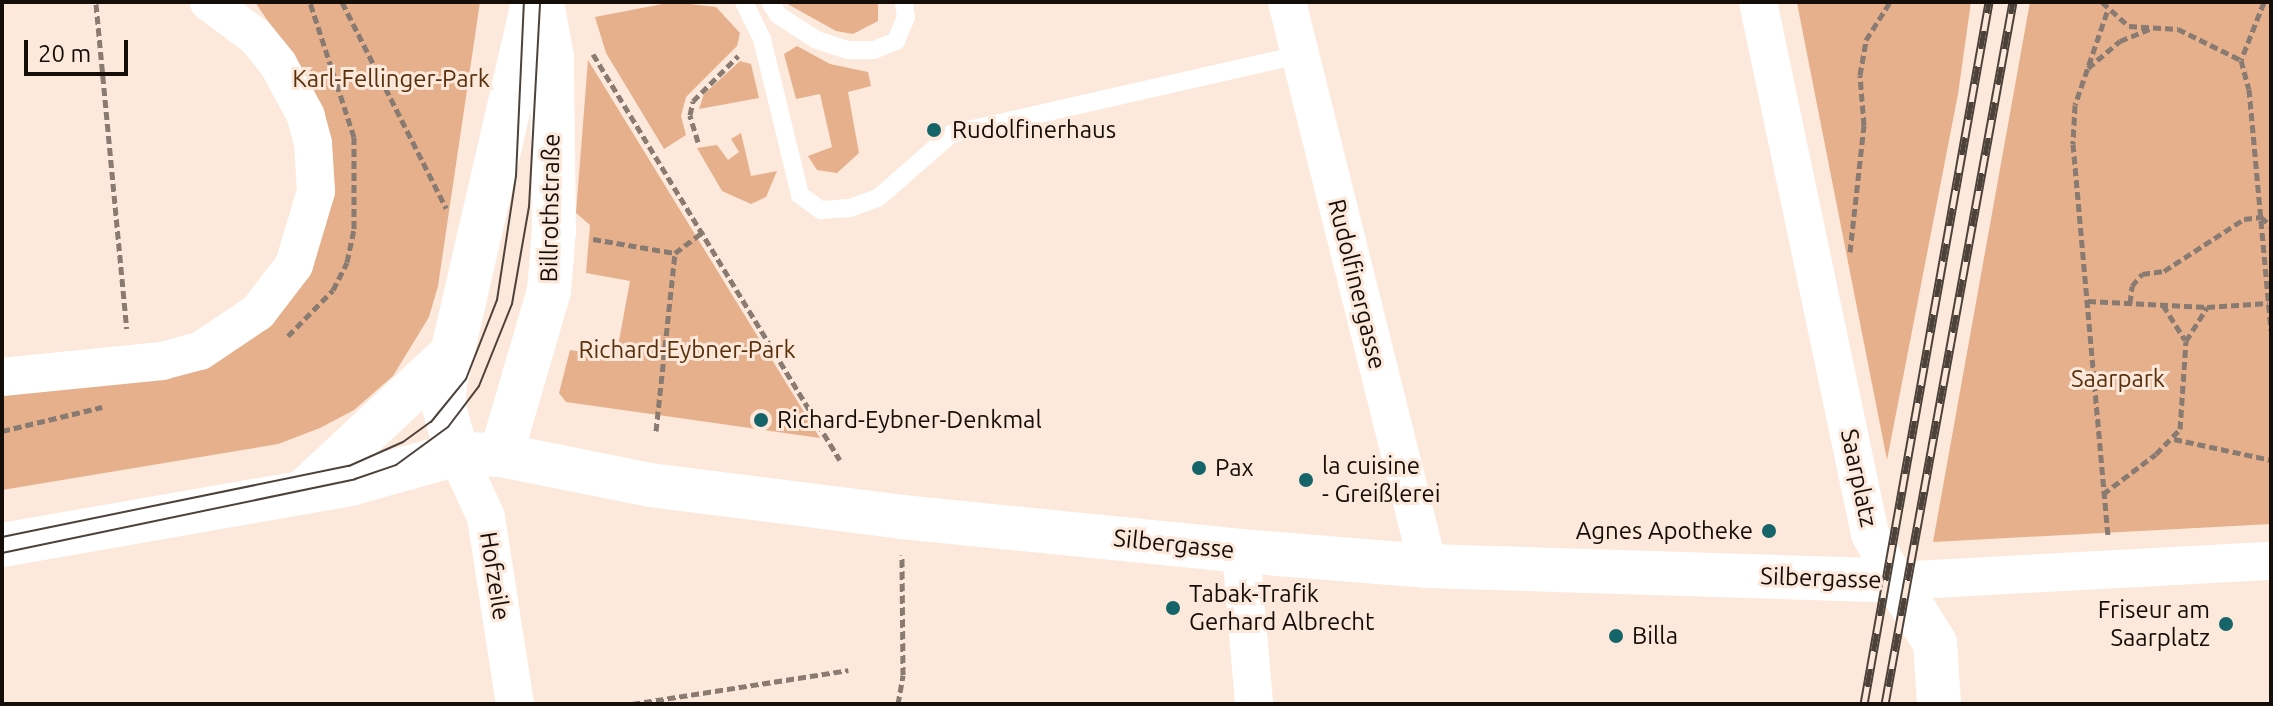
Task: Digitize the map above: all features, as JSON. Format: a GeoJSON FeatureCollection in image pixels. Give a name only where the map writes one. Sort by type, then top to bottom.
{"type":"FeatureCollection","features":[{"type":"Feature","properties":{"kind":"main road","name":"Billrothstraße"},"geometry":{"type":"LineString","coordinates":[[457,454],[444,407],[450,355],[533,2]]}},
{"type":"Feature","properties":{"kind":"main road","name":"Billrothstraße"},"geometry":{"type":"LineString","coordinates":[[501,455],[539,337],[550,276],[552,57],[542,2]]}},
{"type":"Feature","properties":{"kind":"main road"},"geometry":{"type":"LineString","coordinates":[[304,491],[450,355]]}},
{"type":"Feature","properties":{"kind":"main road"},"geometry":{"type":"LineString","coordinates":[[2,545],[304,491],[457,454]]}},
{"type":"Feature","properties":{"kind":"main road","name":"Silbergasse"},"geometry":{"type":"LineString","coordinates":[[457,454],[501,455],[650,485],[902,517],[1241,551],[1428,566],[1895,579]]}},
{"type":"Feature","properties":{"kind":"main road"},"geometry":{"type":"LineString","coordinates":[[1895,579],[1935,643],[1939,704]]}},
{"type":"Feature","properties":{"kind":"street","name":"Rudolfinergasse"},"geometry":{"type":"LineString","coordinates":[[1287,2],[1428,566]]}},
{"type":"Feature","properties":{"kind":"street","name":"Saarplatz"},"geometry":{"type":"LineString","coordinates":[[1758,2],[1895,579]]}},
{"type":"Feature","properties":{"kind":"street"},"geometry":{"type":"LineString","coordinates":[[2,377],[162,361],[200,351],[258,312],[294,265],[316,191],[313,143],[278,64],[219,5]]}},
{"type":"Feature","properties":{"kind":"street","name":"Hofzeile"},"geometry":{"type":"LineString","coordinates":[[457,454],[486,517],[515,704]]}},
{"type":"Feature","properties":{"kind":"street"},"geometry":{"type":"LineString","coordinates":[[1241,551],[1254,704]]}},
{"type":"Feature","properties":{"kind":"street"},"geometry":{"type":"LineString","coordinates":[[1895,579],[2271,561]]}},
{"type":"Feature","properties":{"kind":"lane"},"geometry":{"type":"LineString","coordinates":[[744,2],[760,31],[800,195],[821,210],[850,208],[878,198],[951,134],[1300,55]]}},
{"type":"Feature","properties":{"kind":"lane"},"geometry":{"type":"LineString","coordinates":[[760,31],[774,9],[817,40],[848,50],[874,50],[896,41],[906,17],[904,2]]}},
{"type":"Feature","properties":{"kind":"path"},"geometry":{"type":"LineString","coordinates":[[342,2],[447,211]]}},
{"type":"Feature","properties":{"kind":"path"},"geometry":{"type":"LineString","coordinates":[[1848,262],[1864,125],[1860,75],[1866,40],[1890,2]]}},
{"type":"Feature","properties":{"kind":"path"},"geometry":{"type":"LineString","coordinates":[[2102,2],[2107,12],[2129,26],[2178,29],[2241,60]]}},
{"type":"Feature","properties":{"kind":"path"},"geometry":{"type":"LineString","coordinates":[[2264,2],[2241,60],[2261,217],[2271,330]]}},
{"type":"Feature","properties":{"kind":"path"},"geometry":{"type":"LineString","coordinates":[[96,4],[127,334]]}},
{"type":"Feature","properties":{"kind":"path"},"geometry":{"type":"LineString","coordinates":[[2107,12],[2075,105],[2073,144],[2108,540]]}},
{"type":"Feature","properties":{"kind":"path"},"geometry":{"type":"LineString","coordinates":[[2087,69],[2120,41],[2151,29]]}},
{"type":"Feature","properties":{"kind":"path"},"geometry":{"type":"LineString","coordinates":[[698,142],[690,115],[700,89],[760,31]]}},
{"type":"Feature","properties":{"kind":"path"},"geometry":{"type":"LineString","coordinates":[[588,46],[704,231],[840,460]]}},
{"type":"Feature","properties":{"kind":"path"},"geometry":{"type":"LineString","coordinates":[[2130,303],[2132,286],[2142,274],[2164,271],[2244,219],[2261,217],[2271,226]]}},
{"type":"Feature","properties":{"kind":"path"},"geometry":{"type":"LineString","coordinates":[[656,431],[675,253],[704,231]]}},
{"type":"Feature","properties":{"kind":"path"},"geometry":{"type":"LineString","coordinates":[[576,236],[675,253]]}},
{"type":"Feature","properties":{"kind":"path"},"geometry":{"type":"LineString","coordinates":[[2266,284],[2271,275]]}},
{"type":"Feature","properties":{"kind":"path"},"geometry":{"type":"LineString","coordinates":[[2088,301],[2207,307],[2268,303]]}},
{"type":"Feature","properties":{"kind":"path"},"geometry":{"type":"LineString","coordinates":[[2163,304],[2186,341]]}},
{"type":"Feature","properties":{"kind":"path"},"geometry":{"type":"LineString","coordinates":[[2103,494],[2174,439],[2180,429],[2186,341],[2207,307]]}},
{"type":"Feature","properties":{"kind":"path"},"geometry":{"type":"LineString","coordinates":[[2174,439],[2271,460]]}},
{"type":"Feature","properties":{"kind":"path"},"geometry":{"type":"LineString","coordinates":[[898,704],[903,675],[902,550]]}},
{"type":"Feature","properties":{"kind":"path"},"geometry":{"type":"LineString","coordinates":[[632,704],[848,670]]}},
{"type":"Feature","properties":{"kind":"green space","name":"Karl-Fellinger-Park"},"geometry":{"type":"Polygon","coordinates":[[[255,2],[480,2],[438,286],[429,317],[393,376],[354,410],[320,428],[278,444],[2,490],[2,393],[154,378],[313,260],[299,67],[255,2]]]}},
{"type":"Feature","properties":{"kind":"green space"},"geometry":{"type":"Polygon","coordinates":[[[673,2],[716,7],[740,33],[737,46],[686,97],[681,116],[686,135],[664,149],[606,53],[595,17],[673,2]]]}},
{"type":"Feature","properties":{"kind":"green space"},"geometry":{"type":"Polygon","coordinates":[[[784,2],[878,2],[878,21],[853,34],[836,31],[784,2]]]}},
{"type":"Feature","properties":{"kind":"green space"},"geometry":{"type":"Polygon","coordinates":[[[1971,2],[1958,94],[1887,460],[1797,3],[1971,2]]]}},
{"type":"Feature","properties":{"kind":"green space","name":"Saarpark"},"geometry":{"type":"Polygon","coordinates":[[[2030,2],[2271,2],[2271,524],[1933,542],[2030,2]]]}},
{"type":"Feature","properties":{"kind":"green space"},"geometry":{"type":"Polygon","coordinates":[[[797,46],[830,64],[868,72],[871,86],[848,92],[859,153],[837,173],[817,170],[808,156],[832,147],[820,94],[796,99],[784,54],[797,46]]]}},
{"type":"Feature","properties":{"kind":"green space","name":"Richard-Eybner-Park"},"geometry":{"type":"Polygon","coordinates":[[[588,60],[820,438],[566,402],[559,393],[570,350],[616,357],[630,281],[586,273],[590,225],[576,213],[588,60]]]}},
{"type":"Feature","properties":{"kind":"green space"},"geometry":{"type":"Polygon","coordinates":[[[740,61],[751,64],[759,98],[699,109],[704,94],[740,61]]]}},
{"type":"Feature","properties":{"kind":"green space"},"geometry":{"type":"Polygon","coordinates":[[[741,133],[751,176],[777,171],[766,197],[751,204],[722,191],[697,148],[717,145],[728,160],[739,152],[731,139],[741,133]]]}},
{"type":"Feature","properties":{"kind":"tram line"},"geometry":{"type":"LineString","coordinates":[[2,537],[349,466],[403,442],[431,422],[466,379],[497,300],[516,176],[524,2]]}},
{"type":"Feature","properties":{"kind":"tram line"},"geometry":{"type":"LineString","coordinates":[[2,553],[355,479],[396,465],[448,427],[479,386],[512,304],[529,207],[540,2]]}},
{"type":"Feature","properties":{"kind":"railway"},"geometry":{"type":"LineString","coordinates":[[1864,704],[1989,2]]}},
{"type":"Feature","properties":{"kind":"railway"},"geometry":{"type":"LineString","coordinates":[[1885,704],[2013,2]]}},
{"type":"Feature","properties":{"kind":"place","name":"Rudolfinerhaus"},"geometry":{"type":"Point","coordinates":[934,130]}},
{"type":"Feature","properties":{"kind":"place","name":"Richard-Eybner-Denkmal"},"geometry":{"type":"Point","coordinates":[761,420]}},
{"type":"Feature","properties":{"kind":"place","name":"Pax"},"geometry":{"type":"Point","coordinates":[1199,468]}},
{"type":"Feature","properties":{"kind":"place","name":"la cuisine - Greißlerei"},"geometry":{"type":"Point","coordinates":[1306,480]}},
{"type":"Feature","properties":{"kind":"place","name":"Agnes Apotheke"},"geometry":{"type":"Point","coordinates":[1769,531]}},
{"type":"Feature","properties":{"kind":"place","name":"Tabak-Trafik Gerhard Albrecht"},"geometry":{"type":"Point","coordinates":[1173,608]}},
{"type":"Feature","properties":{"kind":"place","name":"Friseur am Saarplatz"},"geometry":{"type":"Point","coordinates":[2226,624]}},
{"type":"Feature","properties":{"kind":"place","name":"Billa"},"geometry":{"type":"Point","coordinates":[1616,636]}}]}
